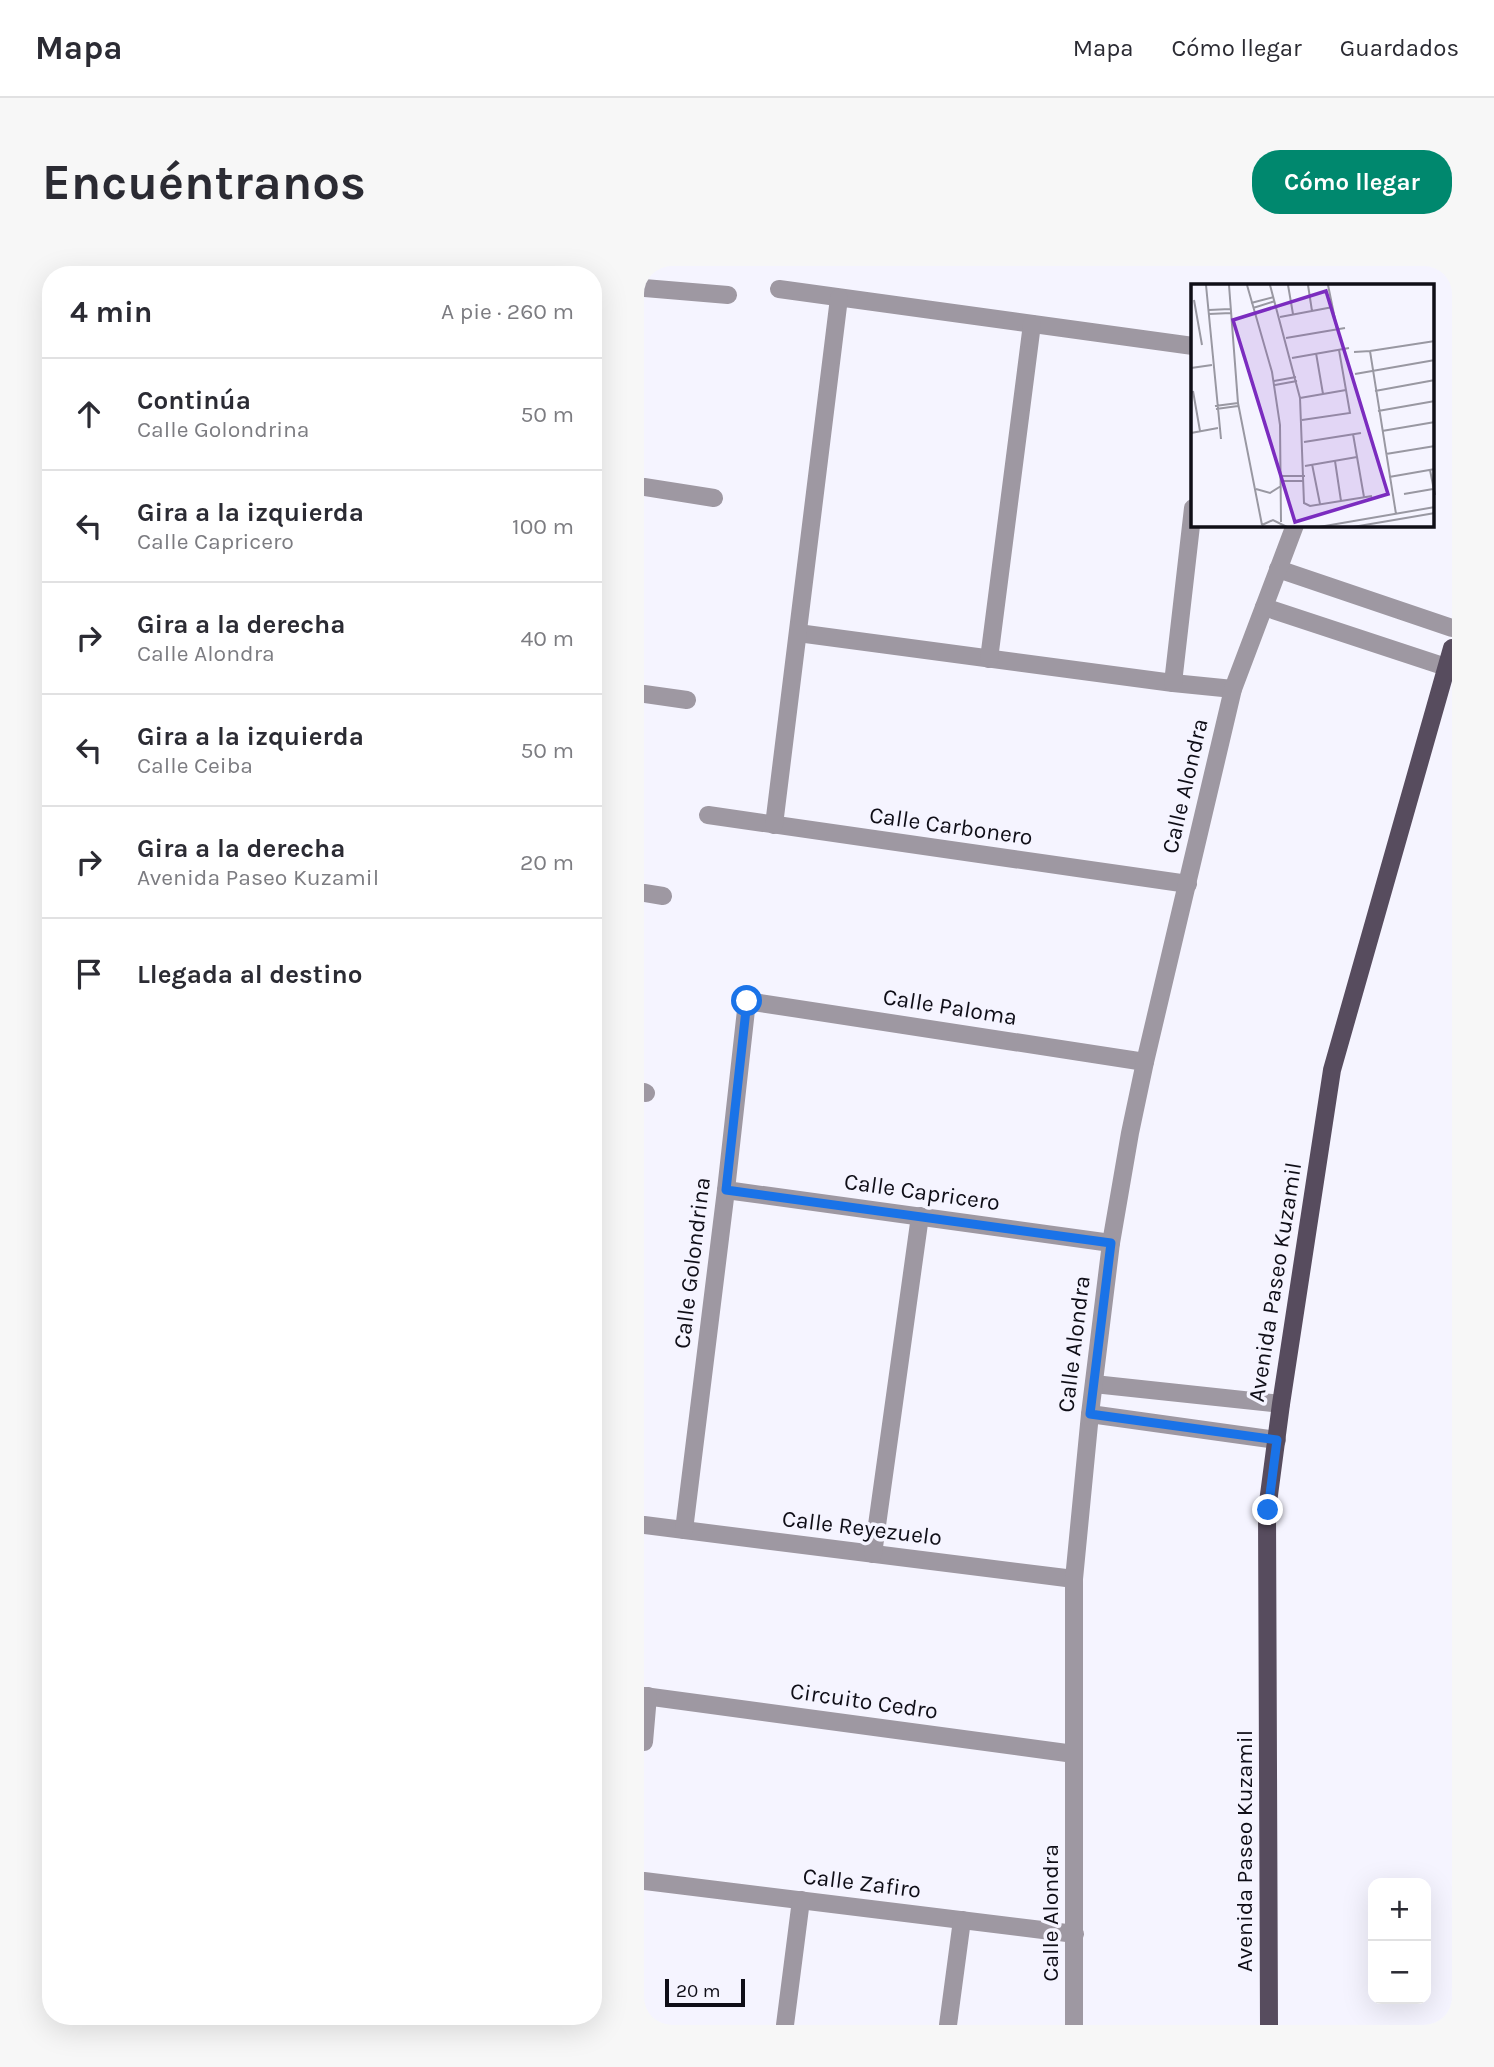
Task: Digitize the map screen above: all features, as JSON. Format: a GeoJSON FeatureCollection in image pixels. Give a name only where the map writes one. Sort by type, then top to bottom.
{"type":"FeatureCollection","features":[{"type":"Feature","properties":{"kind":"main road","name":"Avenida Paseo Kuzamil"},"geometry":{"type":"LineString","coordinates":[[1269,2025],[1268,1510],[1280,1404],[1332,1070],[1452,648]]}},
{"type":"Feature","properties":{"kind":"street"},"geometry":{"type":"LineString","coordinates":[[644,288],[728,295]]}},
{"type":"Feature","properties":{"kind":"street"},"geometry":{"type":"LineString","coordinates":[[779,289],[1191,346]]}},
{"type":"Feature","properties":{"kind":"street"},"geometry":{"type":"LineString","coordinates":[[774,825],[839,298]]}},
{"type":"Feature","properties":{"kind":"street"},"geometry":{"type":"LineString","coordinates":[[989,659],[1032,324]]}},
{"type":"Feature","properties":{"kind":"street"},"geometry":{"type":"LineString","coordinates":[[644,487],[714,498]]}},
{"type":"Feature","properties":{"kind":"street"},"geometry":{"type":"LineString","coordinates":[[1173,683],[1191,526]]}},
{"type":"Feature","properties":{"kind":"street","name":"Calle Alondra"},"geometry":{"type":"LineString","coordinates":[[1074,2025],[1074,1579],[1090,1414],[1111,1243],[1145,1062],[1233,689],[1294,527]]}},
{"type":"Feature","properties":{"kind":"street"},"geometry":{"type":"LineString","coordinates":[[1278,569],[1452,628]]}},
{"type":"Feature","properties":{"kind":"street"},"geometry":{"type":"LineString","coordinates":[[1264,607],[1446,667]]}},
{"type":"Feature","properties":{"kind":"street"},"geometry":{"type":"LineString","coordinates":[[798,633],[1233,689]]}},
{"type":"Feature","properties":{"kind":"street"},"geometry":{"type":"LineString","coordinates":[[644,694],[687,700]]}},
{"type":"Feature","properties":{"kind":"street","name":"Calle Carbonero"},"geometry":{"type":"LineString","coordinates":[[708,815],[1188,884]]}},
{"type":"Feature","properties":{"kind":"street"},"geometry":{"type":"LineString","coordinates":[[644,893],[663,896]]}},
{"type":"Feature","properties":{"kind":"street","name":"Calle Paloma"},"geometry":{"type":"LineString","coordinates":[[747,1001],[1145,1062]]}},
{"type":"Feature","properties":{"kind":"street","name":"Calle Golondrina"},"geometry":{"type":"LineString","coordinates":[[684,1530],[747,1001]]}},
{"type":"Feature","properties":{"kind":"street","name":"Calle Capricero"},"geometry":{"type":"LineString","coordinates":[[726,1190],[1111,1243]]}},
{"type":"Feature","properties":{"kind":"street"},"geometry":{"type":"LineString","coordinates":[[873,1554],[920,1216]]}},
{"type":"Feature","properties":{"kind":"street"},"geometry":{"type":"LineString","coordinates":[[1094,1384],[1280,1404]]}},
{"type":"Feature","properties":{"kind":"street"},"geometry":{"type":"LineString","coordinates":[[1090,1414],[1277,1440]]}},
{"type":"Feature","properties":{"kind":"street","name":"Calle Reyezuelo"},"geometry":{"type":"LineString","coordinates":[[644,1525],[1074,1579]]}},
{"type":"Feature","properties":{"kind":"street","name":"Circuito Cedro"},"geometry":{"type":"LineString","coordinates":[[644,1742],[646,1696],[1074,1754]]}},
{"type":"Feature","properties":{"kind":"street","name":"Calle Zafiro"},"geometry":{"type":"LineString","coordinates":[[644,1881],[1074,1934]]}},
{"type":"Feature","properties":{"kind":"street"},"geometry":{"type":"LineString","coordinates":[[785,2025],[801,1900]]}},
{"type":"Feature","properties":{"kind":"street"},"geometry":{"type":"LineString","coordinates":[[948,2025],[962,1920]]}},
{"type":"Feature","properties":{"kind":"route"},"geometry":{"type":"LineString","coordinates":[[747,1001],[726,1190],[1111,1243],[1090,1414],[1277,1440],[1268,1510]]}}]}
